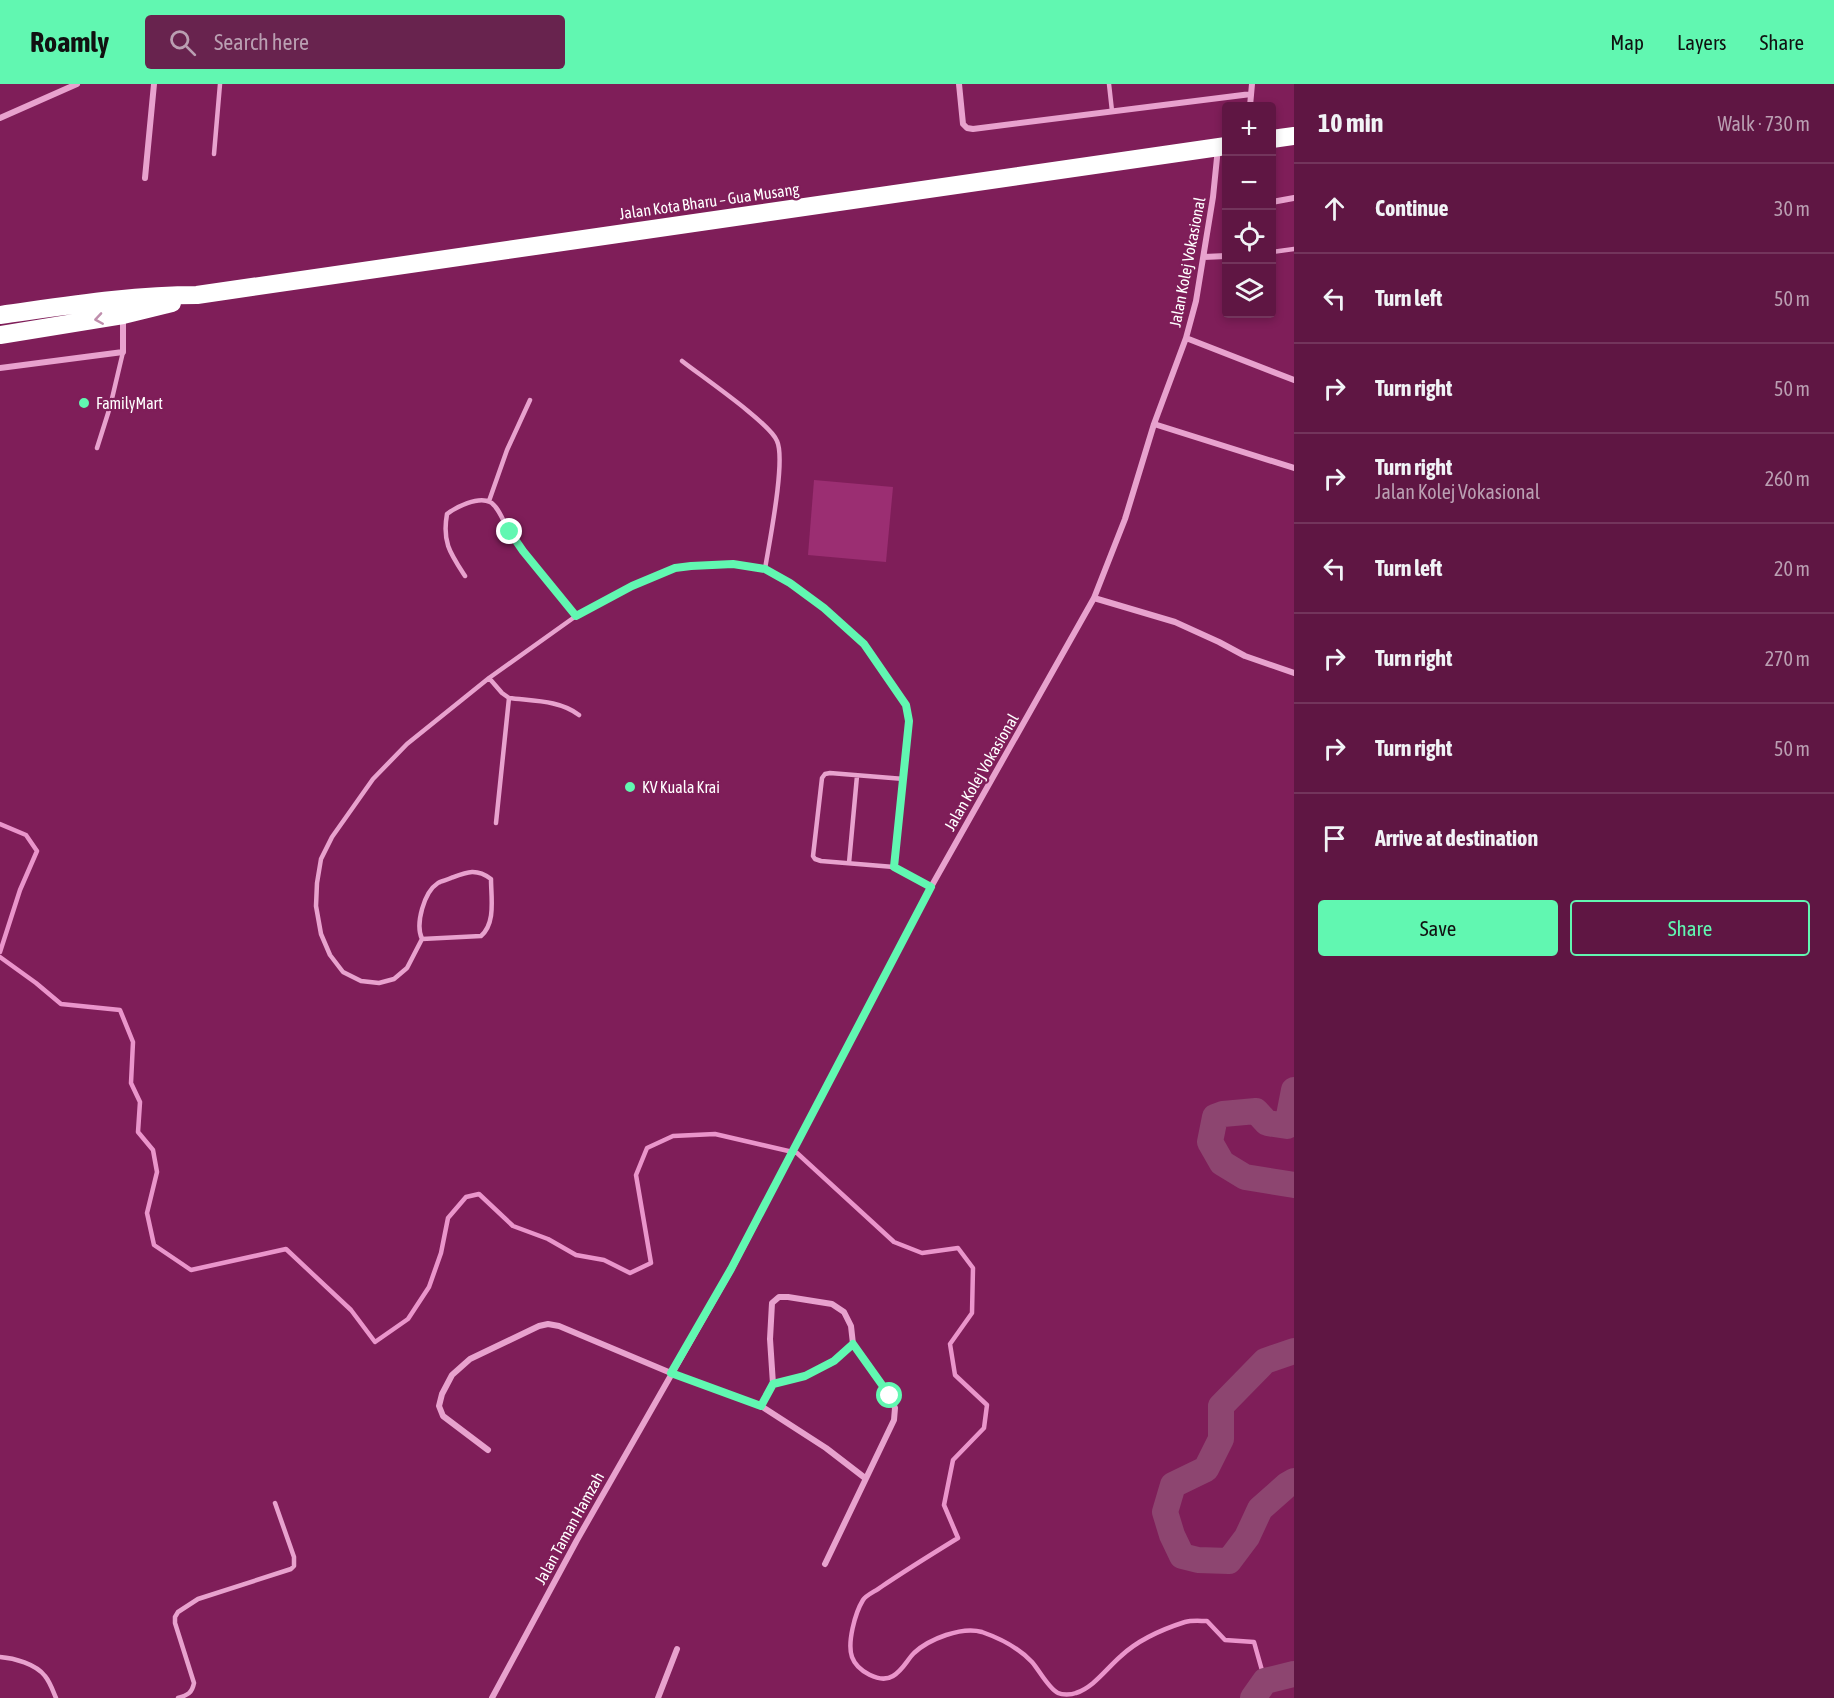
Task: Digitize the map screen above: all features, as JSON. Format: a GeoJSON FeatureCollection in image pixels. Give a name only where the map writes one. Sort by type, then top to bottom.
{"type":"FeatureCollection","features":[{"type":"Feature","properties":{"kind":"highway"},"geometry":{"type":"LineString","coordinates":[[1276,138],[1294,136]]}},
{"type":"Feature","properties":{"kind":"highway","name":"Jalan Kota Bharu – Gua Musang"},"geometry":{"type":"LineString","coordinates":[[0,315],[124,298],[197,295],[1222,147]]}},
{"type":"Feature","properties":{"kind":"highway","name":"Jalan Kota Bharu – Gua Musang"},"geometry":{"type":"LineString","coordinates":[[0,335],[123,315],[197,295]]}},
{"type":"Feature","properties":{"kind":"street"},"geometry":{"type":"LineString","coordinates":[[0,118],[77,84]]}},
{"type":"Feature","properties":{"kind":"street"},"geometry":{"type":"LineString","coordinates":[[145,178],[154,84]]}},
{"type":"Feature","properties":{"kind":"street"},"geometry":{"type":"LineString","coordinates":[[959,84],[963,124],[973,129],[1251,94]]}},
{"type":"Feature","properties":{"kind":"street"},"geometry":{"type":"LineString","coordinates":[[1250,102],[1251,84]]}},
{"type":"Feature","properties":{"kind":"street","name":"Jalan Kolej Vokasional"},"geometry":{"type":"LineString","coordinates":[[671,1373],[736,1260],[931,887],[1094,598],[1125,519],[1154,424],[1186,338],[1196,300],[1222,147]]}},
{"type":"Feature","properties":{"kind":"street"},"geometry":{"type":"LineString","coordinates":[[1276,201],[1294,198]]}},
{"type":"Feature","properties":{"kind":"street"},"geometry":{"type":"LineString","coordinates":[[1204,257],[1222,256]]}},
{"type":"Feature","properties":{"kind":"street"},"geometry":{"type":"LineString","coordinates":[[0,368],[123,352],[123,315]]}},
{"type":"Feature","properties":{"kind":"street"},"geometry":{"type":"LineString","coordinates":[[1186,338],[1294,380]]}},
{"type":"Feature","properties":{"kind":"street"},"geometry":{"type":"LineString","coordinates":[[1154,424],[1294,468]]}},
{"type":"Feature","properties":{"kind":"street"},"geometry":{"type":"LineString","coordinates":[[1094,598],[1174,622],[1245,656],[1294,673]]}},
{"type":"Feature","properties":{"kind":"street"},"geometry":{"type":"LineString","coordinates":[[761,1406],[773,1384],[770,1308],[775,1299],[788,1297],[832,1304],[844,1312],[851,1326],[853,1344],[890,1396],[895,1408],[894,1420],[825,1564]]}},
{"type":"Feature","properties":{"kind":"street"},"geometry":{"type":"LineString","coordinates":[[488,1450],[443,1416],[439,1406],[442,1394],[452,1375],[470,1359],[539,1326],[548,1324],[559,1326],[671,1373],[761,1406],[826,1448],[865,1478]]}},
{"type":"Feature","properties":{"kind":"street"},"geometry":{"type":"LineString","coordinates":[[773,1384],[805,1376],[834,1361],[853,1344]]}},
{"type":"Feature","properties":{"kind":"street","name":"Jalan Taman Hamzah"},"geometry":{"type":"LineString","coordinates":[[492,1698],[671,1373]]}},
{"type":"Feature","properties":{"kind":"street"},"geometry":{"type":"LineString","coordinates":[[658,1698],[677,1649]]}},
{"type":"Feature","properties":{"kind":"lane"},"geometry":{"type":"LineString","coordinates":[[214,154],[220,84]]}},
{"type":"Feature","properties":{"kind":"lane"},"geometry":{"type":"LineString","coordinates":[[1109,84],[1112,111]]}},
{"type":"Feature","properties":{"kind":"lane"},"geometry":{"type":"LineString","coordinates":[[1276,251],[1294,249]]}},
{"type":"Feature","properties":{"kind":"lane"},"geometry":{"type":"LineString","coordinates":[[97,448],[110,407],[123,352]]}},
{"type":"Feature","properties":{"kind":"lane"},"geometry":{"type":"LineString","coordinates":[[682,362],[773,433],[778,443],[779,465],[765,569]]}},
{"type":"Feature","properties":{"kind":"lane"},"geometry":{"type":"LineString","coordinates":[[489,501],[507,450],[530,400]]}},
{"type":"Feature","properties":{"kind":"lane"},"geometry":{"type":"LineString","coordinates":[[465,576],[447,545],[444,526],[447,514],[455,508],[478,500],[489,501],[523,551],[576,616]]}},
{"type":"Feature","properties":{"kind":"lane"},"geometry":{"type":"LineString","coordinates":[[422,939],[406,969],[394,979],[379,983],[361,981],[344,972],[330,955],[321,934],[316,906],[316,883],[321,859],[332,837],[373,779],[407,744],[489,678],[576,616],[632,586],[675,568],[733,564],[765,569],[790,583],[824,608],[864,644],[906,705],[909,721],[894,867]]}},
{"type":"Feature","properties":{"kind":"lane"},"geometry":{"type":"LineString","coordinates":[[489,678],[509,698],[560,705],[570,708],[579,716]]}},
{"type":"Feature","properties":{"kind":"lane"},"geometry":{"type":"LineString","coordinates":[[496,823],[509,698]]}},
{"type":"Feature","properties":{"kind":"lane"},"geometry":{"type":"LineString","coordinates":[[904,779],[825,774],[822,778],[813,855],[815,859],[821,861],[894,867],[931,887]]}},
{"type":"Feature","properties":{"kind":"lane"},"geometry":{"type":"LineString","coordinates":[[849,863],[856,776]]}},
{"type":"Feature","properties":{"kind":"lane"},"geometry":{"type":"LineString","coordinates":[[469,872],[484,874],[491,879],[491,921],[488,931],[481,936],[422,939],[419,933],[419,920],[425,899],[436,884],[469,872]]}},
{"type":"Feature","properties":{"kind":"lane"},"geometry":{"type":"LineString","coordinates":[[178,1698],[190,1694],[194,1683],[175,1623],[178,1612],[198,1599],[291,1569],[294,1566],[294,1557],[275,1503]]}},
{"type":"Feature","properties":{"kind":"lane"},"geometry":{"type":"LineString","coordinates":[[0,1657],[12,1658],[28,1664],[44,1674],[56,1698]]}},
{"type":"Feature","properties":{"kind":"shaded area"},"geometry":{"type":"Polygon","coordinates":[[[814,480],[893,487],[886,562],[808,555],[814,480]]]}},
{"type":"Feature","properties":{"kind":"waterway"},"geometry":{"type":"LineString","coordinates":[[0,824],[26,835],[37,851],[20,890],[0,952]]}},
{"type":"Feature","properties":{"kind":"waterway"},"geometry":{"type":"LineString","coordinates":[[0,957],[61,1004],[120,1010],[133,1042],[131,1083],[140,1102],[138,1132],[153,1150],[157,1172],[147,1213],[154,1245],[191,1270],[286,1249],[351,1310],[375,1342],[408,1319],[429,1287],[441,1253],[448,1218],[466,1197],[479,1194],[513,1226],[548,1239],[576,1255],[604,1260],[630,1273],[651,1263],[636,1175],[647,1148],[673,1136],[715,1134],[797,1153],[894,1242],[922,1253],[958,1248],[973,1268],[972,1313],[950,1344],[955,1375],[987,1405],[984,1428],[953,1460],[944,1505],[958,1538],[863,1600],[855,1620],[850,1644],[852,1657],[859,1667],[870,1675],[888,1678],[896,1674],[914,1653],[928,1643],[956,1632],[982,1632],[1015,1648],[1027,1657],[1055,1691],[1072,1694],[1089,1687],[1127,1651],[1151,1636],[1185,1622],[1207,1621],[1225,1640],[1254,1642],[1265,1681]]}},
{"type":"Feature","properties":{"kind":"waterway"},"geometry":{"type":"LineString","coordinates":[[1294,1090],[1287,1126],[1267,1123],[1256,1111],[1223,1114],[1215,1117],[1210,1142],[1222,1163],[1245,1177],[1294,1185]]}},
{"type":"Feature","properties":{"kind":"waterway"},"geometry":{"type":"LineString","coordinates":[[1294,1351],[1265,1361],[1221,1406],[1221,1439],[1206,1469],[1173,1485],[1165,1512],[1182,1556],[1198,1560],[1229,1561],[1247,1537],[1260,1509],[1294,1481]]}},
{"type":"Feature","properties":{"kind":"waterway"},"geometry":{"type":"LineString","coordinates":[[1253,1698],[1265,1681],[1294,1674]]}},
{"type":"Feature","properties":{"kind":"place","name":"FamilyMart"},"geometry":{"type":"Point","coordinates":[84,403]}},
{"type":"Feature","properties":{"kind":"place","name":"KV Kuala Krai"},"geometry":{"type":"Point","coordinates":[630,787]}},
{"type":"Feature","properties":{"kind":"route"},"geometry":{"type":"LineString","coordinates":[[510,532],[576,616],[632,586],[675,568],[733,564],[765,569],[790,583],[824,608],[864,644],[906,705],[909,721],[894,867],[931,887],[731,1269],[671,1373],[761,1406],[773,1384],[805,1376],[834,1361],[853,1344],[890,1396]]}}]}
